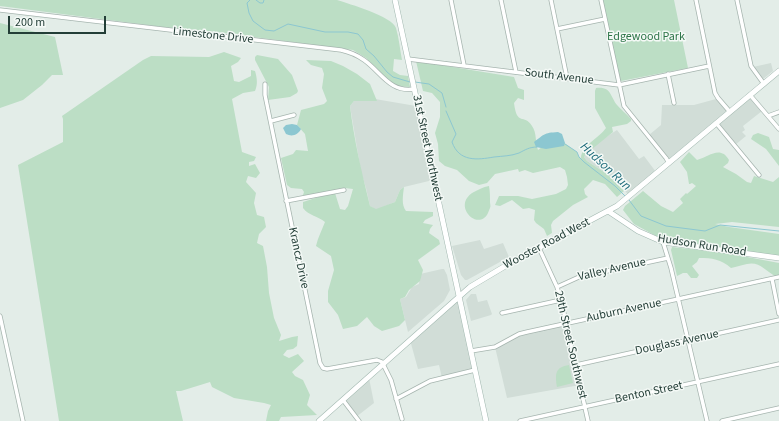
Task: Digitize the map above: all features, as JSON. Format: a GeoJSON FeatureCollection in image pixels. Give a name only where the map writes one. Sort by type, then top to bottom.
{"type":"FeatureCollection","features":[{"type":"Feature","properties":{"kind":"main road","name":"31st Street Northwest"},"geometry":{"type":"LineString","coordinates":[[395,0],[486,421]]}},
{"type":"Feature","properties":{"kind":"main road","name":"Wooster Road West"},"geometry":{"type":"LineString","coordinates":[[319,421],[459,296],[477,282],[622,202],[779,71]]}},
{"type":"Feature","properties":{"kind":"main road","name":"Hudson Run Road"},"geometry":{"type":"LineString","coordinates":[[608,211],[634,228],[663,242],[779,258]]}},
{"type":"Feature","properties":{"kind":"street"},"geometry":{"type":"LineString","coordinates":[[451,0],[464,65]]}},
{"type":"Feature","properties":{"kind":"street"},"geometry":{"type":"LineString","coordinates":[[501,0],[516,72]]}},
{"type":"Feature","properties":{"kind":"street"},"geometry":{"type":"LineString","coordinates":[[551,0],[567,78]]}},
{"type":"Feature","properties":{"kind":"street"},"geometry":{"type":"LineString","coordinates":[[601,0],[626,110],[669,163]]}},
{"type":"Feature","properties":{"kind":"street"},"geometry":{"type":"LineString","coordinates":[[696,0],[716,96],[730,112]]}},
{"type":"Feature","properties":{"kind":"street"},"geometry":{"type":"LineString","coordinates":[[737,0],[751,66],[764,84]]}},
{"type":"Feature","properties":{"kind":"street","name":"Limestone Drive"},"geometry":{"type":"LineString","coordinates":[[0,10],[348,51],[364,60],[392,86],[406,90],[413,84]]}},
{"type":"Feature","properties":{"kind":"street"},"geometry":{"type":"LineString","coordinates":[[557,29],[605,19]]}},
{"type":"Feature","properties":{"kind":"street","name":"South Avenue"},"geometry":{"type":"LineString","coordinates":[[408,59],[619,84],[709,66]]}},
{"type":"Feature","properties":{"kind":"street"},"geometry":{"type":"LineString","coordinates":[[668,74],[674,103]]}},
{"type":"Feature","properties":{"kind":"street","name":"Krancz Drive"},"geometry":{"type":"LineString","coordinates":[[265,84],[265,95],[286,201],[322,366],[325,369],[331,369],[377,360],[380,360],[384,364]]}},
{"type":"Feature","properties":{"kind":"street"},"geometry":{"type":"LineString","coordinates":[[750,95],[779,129]]}},
{"type":"Feature","properties":{"kind":"street"},"geometry":{"type":"LineString","coordinates":[[768,116],[779,112]]}},
{"type":"Feature","properties":{"kind":"street"},"geometry":{"type":"LineString","coordinates":[[271,121],[294,115]]}},
{"type":"Feature","properties":{"kind":"street"},"geometry":{"type":"LineString","coordinates":[[716,124],[759,175]]}},
{"type":"Feature","properties":{"kind":"street"},"geometry":{"type":"LineString","coordinates":[[286,201],[344,190]]}},
{"type":"Feature","properties":{"kind":"street"},"geometry":{"type":"LineString","coordinates":[[663,242],[679,299],[706,421]]}},
{"type":"Feature","properties":{"kind":"street","name":"29th Street Southwest"},"geometry":{"type":"LineString","coordinates":[[539,248],[557,287],[561,300],[588,421]]}},
{"type":"Feature","properties":{"kind":"street","name":"Valley Avenue"},"geometry":{"type":"LineString","coordinates":[[557,287],[579,277],[668,258]]}},
{"type":"Feature","properties":{"kind":"street","name":"Auburn Avenue"},"geometry":{"type":"LineString","coordinates":[[471,351],[495,347],[522,333],[779,277]]}},
{"type":"Feature","properties":{"kind":"street"},"geometry":{"type":"LineString","coordinates":[[772,279],[779,314]]}},
{"type":"Feature","properties":{"kind":"street"},"geometry":{"type":"LineString","coordinates":[[502,313],[561,300]]}},
{"type":"Feature","properties":{"kind":"street"},"geometry":{"type":"LineString","coordinates":[[0,316],[23,421]]}},
{"type":"Feature","properties":{"kind":"street","name":"Douglass Avenue"},"geometry":{"type":"LineString","coordinates":[[576,365],[779,320]]}},
{"type":"Feature","properties":{"kind":"street"},"geometry":{"type":"LineString","coordinates":[[384,364],[391,380],[402,419]]}},
{"type":"Feature","properties":{"kind":"street","name":"Benton Street"},"geometry":{"type":"LineString","coordinates":[[520,421],[779,364]]}},
{"type":"Feature","properties":{"kind":"street"},"geometry":{"type":"LineString","coordinates":[[396,399],[430,381],[475,370]]}},
{"type":"Feature","properties":{"kind":"street"},"geometry":{"type":"LineString","coordinates":[[343,400],[359,421]]}},
{"type":"Feature","properties":{"kind":"street"},"geometry":{"type":"LineString","coordinates":[[722,421],[779,408]]}},
{"type":"Feature","properties":{"kind":"shaded area"},"geometry":{"type":"Polygon","coordinates":[[[771,63],[773,71],[763,79],[753,67],[771,63]]]}},
{"type":"Feature","properties":{"kind":"shaded area"},"geometry":{"type":"Polygon","coordinates":[[[750,96],[762,111],[743,126],[745,130],[742,132],[746,136],[735,145],[717,124],[750,96]]]}},
{"type":"Feature","properties":{"kind":"shaded area"},"geometry":{"type":"Polygon","coordinates":[[[375,99],[416,106],[433,180],[404,187],[400,190],[395,202],[376,210],[370,206],[361,172],[350,106],[354,101],[376,101],[375,99]]]}},
{"type":"Feature","properties":{"kind":"shaded area"},"geometry":{"type":"Polygon","coordinates":[[[716,99],[728,112],[669,163],[649,135],[661,125],[662,105],[694,105],[716,99]]]}},
{"type":"Feature","properties":{"kind":"shaded area"},"geometry":{"type":"Polygon","coordinates":[[[617,130],[639,159],[644,156],[656,172],[628,194],[607,174],[587,161],[584,157],[585,154],[603,139],[617,130]]]}},
{"type":"Feature","properties":{"kind":"shaded area"},"geometry":{"type":"Polygon","coordinates":[[[480,240],[484,249],[503,243],[509,257],[465,280],[461,275],[452,246],[480,240]]]}},
{"type":"Feature","properties":{"kind":"shaded area"},"geometry":{"type":"Polygon","coordinates":[[[444,269],[447,275],[450,290],[444,301],[408,332],[400,299],[406,297],[412,287],[419,284],[420,274],[444,269]]]}},
{"type":"Feature","properties":{"kind":"shaded area"},"geometry":{"type":"Polygon","coordinates":[[[471,294],[476,294],[478,302],[487,300],[492,314],[491,315],[471,321],[466,300],[471,294]]]}},
{"type":"Feature","properties":{"kind":"shaded area"},"geometry":{"type":"Polygon","coordinates":[[[459,296],[475,370],[442,378],[439,365],[418,369],[410,340],[459,296]]]}},
{"type":"Feature","properties":{"kind":"shaded area"},"geometry":{"type":"Polygon","coordinates":[[[567,323],[580,385],[507,398],[495,347],[513,337],[567,323]]]}},
{"type":"Feature","properties":{"kind":"shaded area"},"geometry":{"type":"Polygon","coordinates":[[[369,378],[374,403],[356,417],[343,400],[369,378]]]}},
{"type":"Feature","properties":{"kind":"green space"},"geometry":{"type":"Polygon","coordinates":[[[0,0],[337,0],[370,11],[387,19],[393,24],[397,32],[402,60],[394,59],[393,71],[400,75],[408,76],[410,87],[396,86],[389,82],[366,58],[353,50],[0,6],[0,0]]]}},
{"type":"Feature","properties":{"kind":"green space","name":"Edgewood Park"},"geometry":{"type":"Polygon","coordinates":[[[603,0],[674,0],[688,68],[621,81],[619,79],[603,0]]]}},
{"type":"Feature","properties":{"kind":"green space"},"geometry":{"type":"Polygon","coordinates":[[[0,23],[55,37],[63,75],[52,75],[23,100],[0,108],[0,23]]]}},
{"type":"Feature","properties":{"kind":"green space"},"geometry":{"type":"Polygon","coordinates":[[[224,52],[241,58],[238,62],[231,66],[234,81],[239,82],[251,76],[251,70],[255,71],[256,74],[257,83],[255,91],[243,93],[232,99],[242,152],[256,157],[254,161],[249,162],[249,166],[255,164],[260,173],[256,178],[248,176],[246,182],[256,193],[254,203],[257,215],[264,217],[266,227],[259,234],[257,243],[263,246],[274,318],[281,335],[279,341],[298,336],[297,346],[293,349],[287,350],[283,355],[289,358],[298,354],[304,361],[292,372],[295,376],[303,380],[310,395],[307,405],[317,415],[281,417],[279,421],[266,421],[271,405],[234,398],[212,387],[210,382],[181,391],[176,391],[183,421],[59,421],[18,165],[63,142],[62,116],[143,60],[151,56],[209,57],[224,52]]]}},
{"type":"Feature","properties":{"kind":"green space"},"geometry":{"type":"Polygon","coordinates":[[[257,55],[278,59],[292,75],[298,91],[297,93],[290,97],[268,100],[269,87],[255,60],[257,55]]]}},
{"type":"Feature","properties":{"kind":"green space"},"geometry":{"type":"Polygon","coordinates":[[[306,60],[331,61],[357,74],[370,84],[377,101],[354,101],[350,106],[361,169],[370,206],[376,209],[395,202],[400,190],[404,187],[403,203],[406,211],[433,212],[433,216],[425,220],[423,223],[433,225],[429,233],[439,240],[440,244],[418,260],[423,270],[420,281],[409,290],[405,297],[400,299],[405,320],[399,326],[382,331],[374,326],[367,317],[357,326],[343,329],[338,315],[328,302],[328,291],[334,270],[331,256],[316,246],[325,222],[305,211],[303,208],[303,202],[335,193],[340,209],[345,210],[348,206],[353,189],[345,188],[344,190],[302,198],[304,192],[302,189],[291,188],[287,185],[281,158],[293,154],[296,150],[308,151],[305,134],[297,125],[301,110],[324,104],[327,101],[322,88],[324,74],[322,68],[311,65],[306,60]]]}},
{"type":"Feature","properties":{"kind":"green space"},"geometry":{"type":"Polygon","coordinates":[[[416,61],[514,77],[518,88],[524,90],[524,100],[518,98],[514,103],[515,110],[521,119],[529,122],[534,129],[538,150],[542,147],[563,142],[577,152],[581,158],[587,146],[606,128],[595,108],[595,91],[596,88],[607,90],[610,92],[617,105],[631,119],[631,121],[627,124],[612,127],[613,132],[584,157],[587,161],[607,174],[624,191],[617,197],[605,184],[593,180],[584,189],[585,194],[588,197],[573,205],[553,221],[551,225],[552,233],[547,236],[544,229],[534,220],[535,210],[529,208],[523,209],[512,200],[500,206],[495,205],[499,196],[518,196],[532,199],[556,194],[566,189],[568,185],[565,170],[560,167],[533,173],[525,170],[519,172],[518,169],[495,174],[487,183],[479,185],[469,181],[457,170],[445,166],[439,161],[438,144],[435,133],[440,117],[440,102],[432,93],[423,91],[416,61]]]}},
{"type":"Feature","properties":{"kind":"green space"},"geometry":{"type":"Polygon","coordinates":[[[758,133],[769,137],[773,149],[779,150],[779,166],[766,149],[751,139],[753,135],[758,133]]]}},
{"type":"Feature","properties":{"kind":"green space"},"geometry":{"type":"Polygon","coordinates":[[[689,152],[697,160],[714,153],[722,153],[729,160],[723,167],[747,182],[751,183],[754,176],[773,182],[779,177],[779,227],[732,222],[715,224],[779,234],[779,256],[673,241],[656,236],[634,224],[623,210],[625,206],[643,191],[661,206],[673,212],[683,203],[680,199],[696,186],[692,183],[689,184],[687,172],[680,162],[689,152]]]}},
{"type":"Feature","properties":{"kind":"green space"},"geometry":{"type":"Polygon","coordinates":[[[489,186],[490,206],[488,213],[484,218],[479,220],[474,219],[466,210],[465,205],[467,199],[472,193],[489,186]]]}},
{"type":"Feature","properties":{"kind":"green space"},"geometry":{"type":"Polygon","coordinates":[[[672,247],[726,253],[779,263],[779,275],[775,276],[759,265],[751,263],[731,268],[716,260],[699,258],[692,266],[699,275],[697,278],[691,278],[687,273],[677,276],[671,250],[672,247]]]}},
{"type":"Feature","properties":{"kind":"green space"},"geometry":{"type":"Polygon","coordinates":[[[569,365],[573,383],[557,387],[557,372],[561,367],[569,365]]]}},
{"type":"Feature","properties":{"kind":"water"},"geometry":{"type":"Polygon","coordinates":[[[286,125],[297,125],[301,129],[295,135],[286,134],[283,128],[286,125]]]}},
{"type":"Feature","properties":{"kind":"water"},"geometry":{"type":"Polygon","coordinates":[[[558,132],[562,134],[565,143],[564,146],[546,149],[536,147],[534,142],[542,136],[547,133],[558,132]]]}},
{"type":"Feature","properties":{"kind":"waterway","name":"Hudson Run"},"geometry":{"type":"LineString","coordinates":[[250,0],[247,3],[249,13],[253,21],[265,30],[274,31],[288,24],[325,32],[348,32],[358,34],[363,40],[366,49],[387,72],[393,77],[410,82]]}},
{"type":"Feature","properties":{"kind":"waterway","name":"Hudson Run"},"geometry":{"type":"LineString","coordinates":[[256,0],[260,3],[263,3],[264,0]]}},
{"type":"Feature","properties":{"kind":"waterway","name":"Hudson Run"},"geometry":{"type":"LineString","coordinates":[[415,82],[429,84],[442,93],[446,107]]}},
{"type":"Feature","properties":{"kind":"waterway","name":"Hudson Run"},"geometry":{"type":"LineString","coordinates":[[446,111],[456,134],[452,142],[455,149],[459,153],[469,158],[481,159],[507,156],[519,153],[529,148],[537,147]]}},
{"type":"Feature","properties":{"kind":"waterway","name":"Hudson Run"},"geometry":{"type":"LineString","coordinates":[[565,144],[577,152],[579,157],[584,162],[615,186],[625,196]]}},
{"type":"Feature","properties":{"kind":"waterway","name":"Hudson Run"},"geometry":{"type":"LineString","coordinates":[[629,200],[641,216],[666,226],[705,231],[720,225],[779,231]]}}]}
